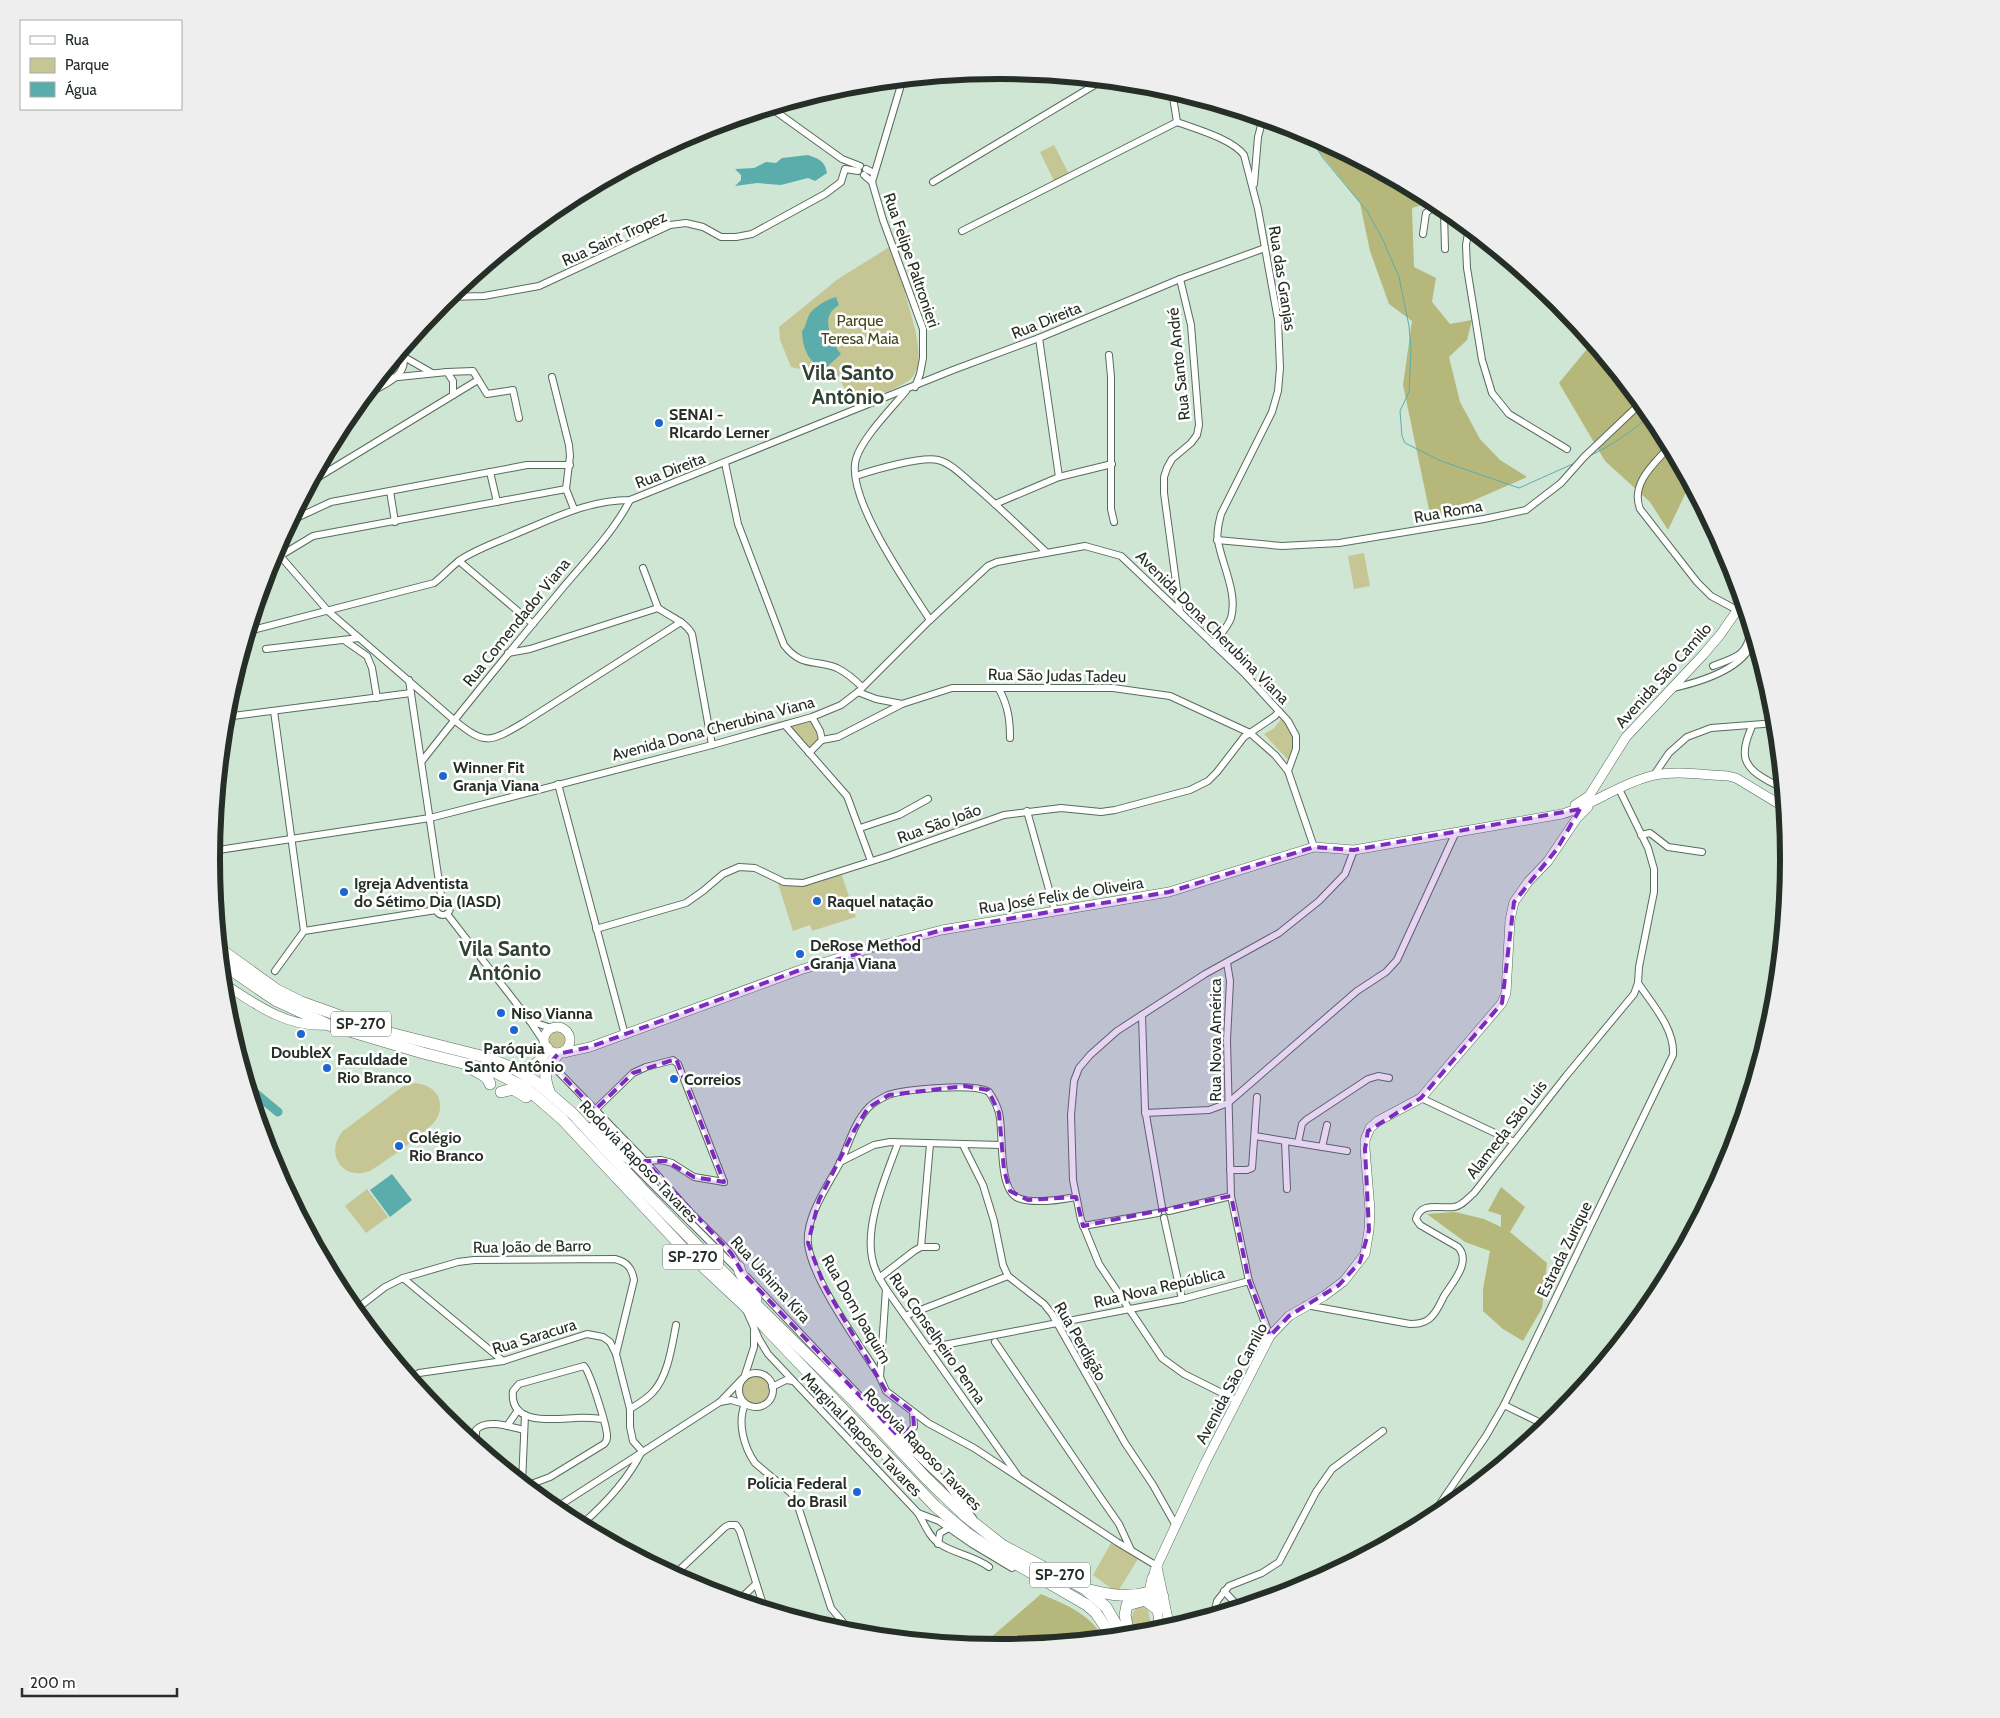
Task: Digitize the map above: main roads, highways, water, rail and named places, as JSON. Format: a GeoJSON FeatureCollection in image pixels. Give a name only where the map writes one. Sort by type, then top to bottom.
{"type":"FeatureCollection","features":[{"type":"Feature","properties":{"kind":"highway","name":"Rodovia Raposo Tavares"},"geometry":{"type":"LineString","coordinates":[[225,953],[277,990],[325,1012],[382,1031],[485,1057],[515,1069],[550,1094],[573,1114],[641,1188],[853,1400],[926,1478],[982,1531],[1002,1545],[1085,1589],[1106,1607],[1119,1630]]}},
{"type":"Feature","properties":{"kind":"highway","name":"Rodovia Raposo Tavares"},"geometry":{"type":"LineString","coordinates":[[227,967],[275,1000],[329,1024],[366,1037],[490,1070],[515,1081],[534,1094],[562,1119],[681,1246],[745,1306],[935,1506],[967,1533],[1041,1580],[1087,1605],[1096,1613],[1109,1632]]}},
{"type":"Feature","properties":{"kind":"highway"},"geometry":{"type":"LineString","coordinates":[[515,1069],[530,1068],[538,1065],[545,1045]]}},
{"type":"Feature","properties":{"kind":"highway"},"geometry":{"type":"LineString","coordinates":[[550,1094],[545,1075],[550,1063],[560,1053]]}},
{"type":"Feature","properties":{"kind":"highway"},"geometry":{"type":"LineString","coordinates":[[450,1059],[483,1074],[490,1084]]}},
{"type":"Feature","properties":{"kind":"highway"},"geometry":{"type":"LineString","coordinates":[[501,1092],[510,1089],[517,1090],[562,1119]]}},
{"type":"Feature","properties":{"kind":"highway"},"geometry":{"type":"LineString","coordinates":[[739,1269],[765,1313]]}},
{"type":"Feature","properties":{"kind":"highway"},"geometry":{"type":"LineString","coordinates":[[1085,1589],[1122,1596],[1156,1594],[1156,1570]]}},
{"type":"Feature","properties":{"kind":"highway"},"geometry":{"type":"LineString","coordinates":[[1128,1628],[1125,1615],[1127,1605],[1145,1600],[1157,1608]]}},
{"type":"Feature","properties":{"kind":"main road","name":"Avenida São Camilo"},"geometry":{"type":"LineString","coordinates":[[1156,1570],[1175,1524],[1270,1336],[1289,1316],[1344,1281],[1365,1254],[1370,1230],[1365,1148],[1368,1131],[1378,1121],[1421,1098],[1488,1021],[1505,998],[1510,920],[1514,902],[1528,882],[1557,849],[1626,737],[1703,654],[1739,608]]}},
{"type":"Feature","properties":{"kind":"main road","name":"Rua José Felix de Oliveira"},"geometry":{"type":"LineString","coordinates":[[560,1053],[590,1047],[625,1035],[800,970],[871,948],[942,930],[1169,892],[1314,847],[1354,850],[1455,834],[1547,816],[1582,807],[1620,789],[1654,776],[1676,774],[1728,776],[1736,778],[1779,804]]}},
{"type":"Feature","properties":{"kind":"main road"},"geometry":{"type":"LineString","coordinates":[[231,988],[276,1016],[314,1026],[329,1024]]}},
{"type":"Feature","properties":{"kind":"main road"},"geometry":{"type":"LineString","coordinates":[[560,1027],[564,1029],[571,1039],[569,1047],[560,1053],[551,1052],[545,1045],[546,1034],[551,1028],[560,1027]]}},
{"type":"Feature","properties":{"kind":"main road"},"geometry":{"type":"LineString","coordinates":[[571,1039],[590,1047]]}},
{"type":"Feature","properties":{"kind":"main road"},"geometry":{"type":"LineString","coordinates":[[1156,1594],[1159,1622]]}},
{"type":"Feature","properties":{"kind":"main road"},"geometry":{"type":"LineString","coordinates":[[1156,1594],[1167,1621]]}},
{"type":"Feature","properties":{"kind":"water"},"geometry":{"type":"Polygon","coordinates":[[[808,155],[821,161],[826,169],[827,173],[815,181],[808,178],[781,185],[757,183],[735,186],[741,180],[741,175],[735,169],[754,168],[766,162],[776,163],[782,158],[808,155]]]}},
{"type":"Feature","properties":{"kind":"water"},"geometry":{"type":"Polygon","coordinates":[[[836,297],[839,305],[831,313],[828,323],[835,346],[841,354],[826,368],[810,359],[803,342],[802,331],[809,314],[813,310],[829,299],[836,297]]]}},
{"type":"Feature","properties":{"kind":"water"},"geometry":{"type":"Polygon","coordinates":[[[392,1174],[412,1200],[390,1217],[370,1190],[392,1174]]]}},
{"type":"Feature","properties":{"kind":"waterway"},"geometry":{"type":"LineString","coordinates":[[1315,145],[1323,158],[1367,211],[1383,240],[1399,277],[1409,326],[1411,349],[1409,392],[1400,411],[1402,436],[1405,443],[1441,461],[1519,488],[1575,463]]}},
{"type":"Feature","properties":{"kind":"waterway"},"geometry":{"type":"LineString","coordinates":[[1589,456],[1621,438],[1644,420]]}},
{"type":"Feature","properties":{"kind":"waterway"},"geometry":{"type":"LineString","coordinates":[[256,1094],[278,1112]]}},
{"type":"Feature","properties":{"kind":"place","name":"SENAI - RIcardo Lerner"},"geometry":{"type":"Point","coordinates":[659,423]}},
{"type":"Feature","properties":{"kind":"place","name":"Winner Fit Granja Viana"},"geometry":{"type":"Point","coordinates":[443,776]}},
{"type":"Feature","properties":{"kind":"place","name":"Igreja Adventista do Sétimo Dia (IASD)"},"geometry":{"type":"Point","coordinates":[344,892]}},
{"type":"Feature","properties":{"kind":"place","name":"Raquel natação"},"geometry":{"type":"Point","coordinates":[817,901]}},
{"type":"Feature","properties":{"kind":"place","name":"DeRose Method Granja Viana"},"geometry":{"type":"Point","coordinates":[800,954]}},
{"type":"Feature","properties":{"kind":"place","name":"Niso Vianna"},"geometry":{"type":"Point","coordinates":[501,1013]}},
{"type":"Feature","properties":{"kind":"place","name":"Paróquia Santo Antônio"},"geometry":{"type":"Point","coordinates":[514,1030]}},
{"type":"Feature","properties":{"kind":"place","name":"DoubleX"},"geometry":{"type":"Point","coordinates":[301,1034]}},
{"type":"Feature","properties":{"kind":"place","name":"Faculdade Rio Branco"},"geometry":{"type":"Point","coordinates":[327,1068]}},
{"type":"Feature","properties":{"kind":"place","name":"Correios"},"geometry":{"type":"Point","coordinates":[674,1079]}},
{"type":"Feature","properties":{"kind":"place","name":"Colégio Rio Branco"},"geometry":{"type":"Point","coordinates":[399,1146]}},
{"type":"Feature","properties":{"kind":"place","name":"Polícia Federal do Brasil"},"geometry":{"type":"Point","coordinates":[857,1492]}},
{"type":"Feature","properties":{"kind":"district","name":"Vila Santo Antônio"},"geometry":{"type":"Point","coordinates":[848,385]}},
{"type":"Feature","properties":{"kind":"district","name":"Vila Santo Antônio"},"geometry":{"type":"Point","coordinates":[505,961]}},
{"type":"Feature","properties":{"kind":"park label","name":"Parque Teresa Maia"},"geometry":{"type":"Point","coordinates":[860,329]}}]}
